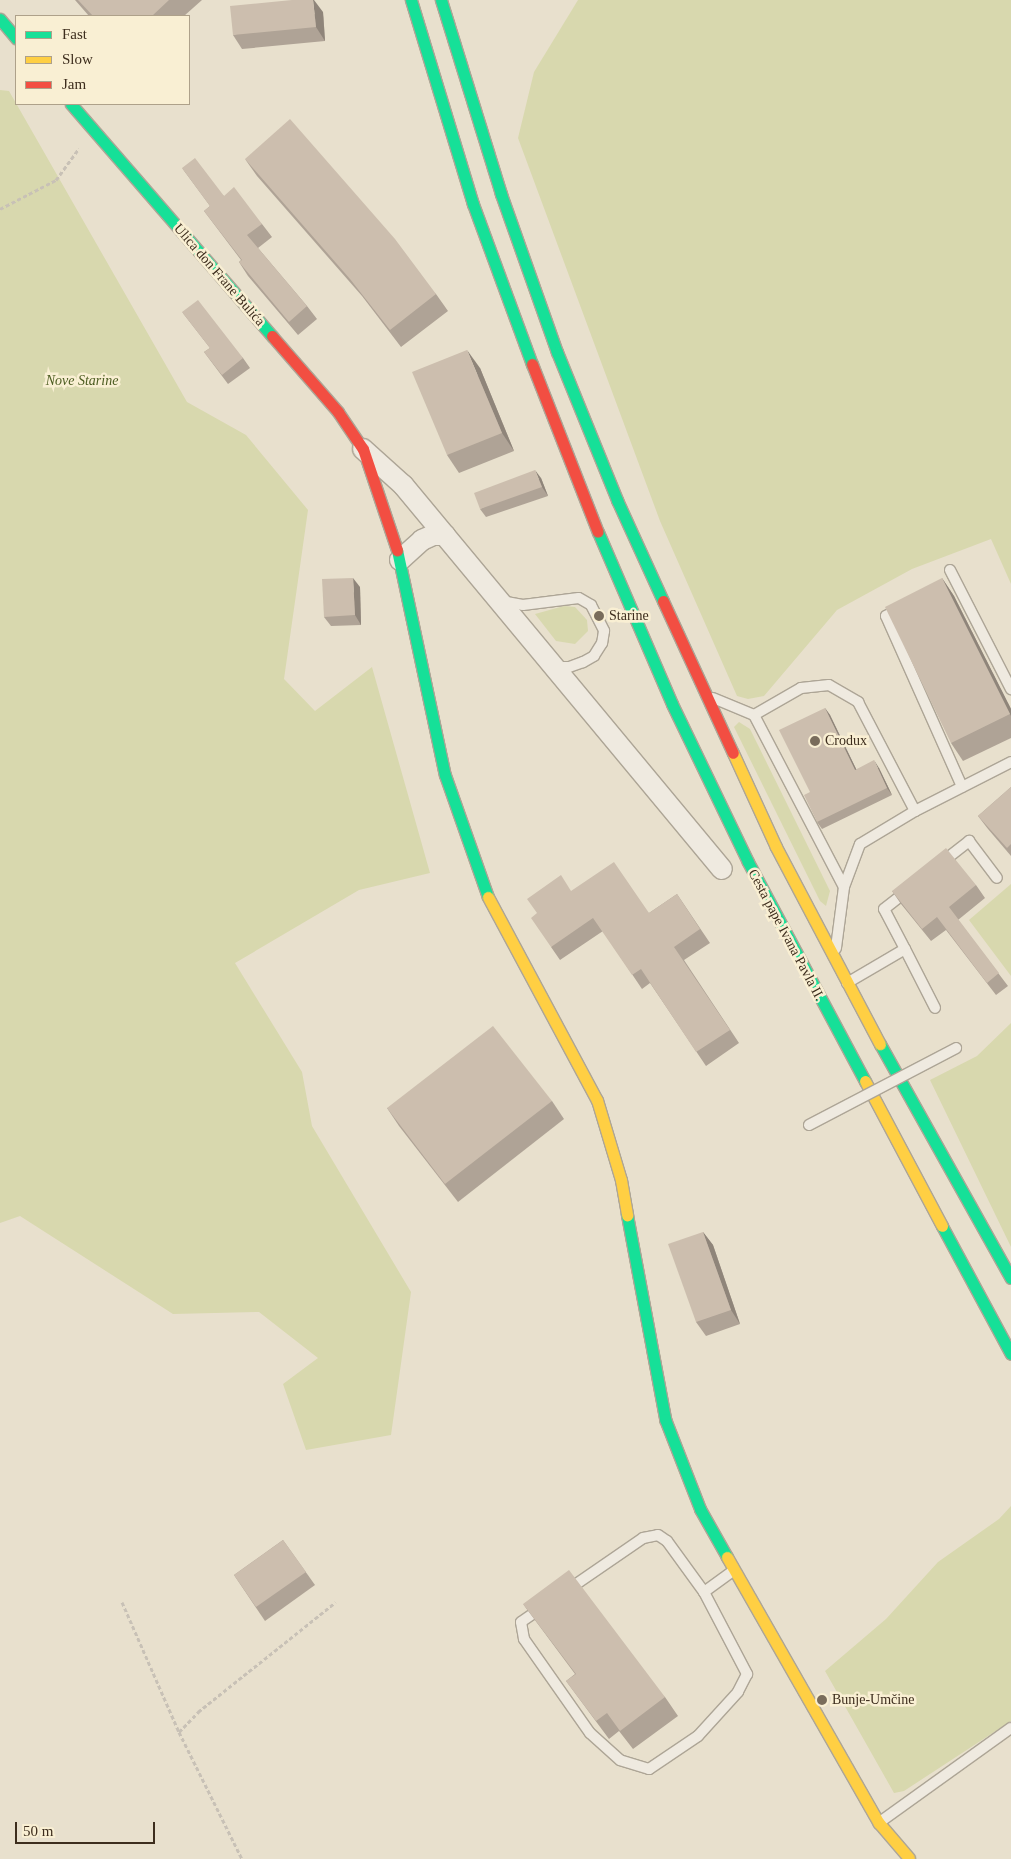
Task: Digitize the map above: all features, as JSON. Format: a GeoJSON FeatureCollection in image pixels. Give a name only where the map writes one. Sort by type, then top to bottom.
{"type":"FeatureCollection","features":[{"type":"Feature","properties":{"kind":"main road","name":"Cesta pape Ivana Pavla II."},"geometry":{"type":"LineString","coordinates":[[411,0],[473,204],[587,504],[672,704],[748,862],[1011,1354]]}},
{"type":"Feature","properties":{"kind":"main road"},"geometry":{"type":"LineString","coordinates":[[441,0],[504,203],[557,352],[617,500],[704,694],[834,962],[1011,1278]]}},
{"type":"Feature","properties":{"kind":"main road"},"geometry":{"type":"LineString","coordinates":[[0,19],[15,37]]}},
{"type":"Feature","properties":{"kind":"main road","name":"Ulica don Frane Bulića"},"geometry":{"type":"LineString","coordinates":[[72,105],[338,412],[363,450],[375,477],[400,560],[445,775],[489,900],[597,1100],[621,1180],[665,1419],[700,1509],[879,1823]]}},
{"type":"Feature","properties":{"kind":"main road"},"geometry":{"type":"LineString","coordinates":[[879,1823],[882,1844]]}},
{"type":"Feature","properties":{"kind":"main road"},"geometry":{"type":"LineString","coordinates":[[879,1823],[911,1858]]}},
{"type":"Feature","properties":{"kind":"main road"},"geometry":{"type":"LineString","coordinates":[[893,1859],[911,1858]]}},
{"type":"Feature","properties":{"kind":"street"},"geometry":{"type":"LineString","coordinates":[[363,450],[386,467],[445,534],[722,868]]}},
{"type":"Feature","properties":{"kind":"street"},"geometry":{"type":"LineString","coordinates":[[400,560],[422,540],[433,534],[445,534]]}},
{"type":"Feature","properties":{"kind":"lane"},"geometry":{"type":"LineString","coordinates":[[950,570],[1011,689]]}},
{"type":"Feature","properties":{"kind":"lane"},"geometry":{"type":"LineString","coordinates":[[501,600],[523,605],[579,598],[591,605],[604,630],[602,643],[594,656],[583,662],[569,668],[557,667]]}},
{"type":"Feature","properties":{"kind":"lane"},"geometry":{"type":"LineString","coordinates":[[911,602],[886,616],[962,787]]}},
{"type":"Feature","properties":{"kind":"lane"},"geometry":{"type":"LineString","coordinates":[[754,715],[801,688],[829,685],[858,702],[915,811]]}},
{"type":"Feature","properties":{"kind":"lane"},"geometry":{"type":"LineString","coordinates":[[704,694],[754,715],[844,887]]}},
{"type":"Feature","properties":{"kind":"lane"},"geometry":{"type":"LineString","coordinates":[[834,962],[844,887],[860,844],[915,811],[1011,762]]}},
{"type":"Feature","properties":{"kind":"lane"},"geometry":{"type":"LineString","coordinates":[[930,872],[969,841],[997,878]]}},
{"type":"Feature","properties":{"kind":"lane"},"geometry":{"type":"LineString","coordinates":[[915,884],[884,909],[935,1008]]}},
{"type":"Feature","properties":{"kind":"lane"},"geometry":{"type":"LineString","coordinates":[[846,984],[905,949]]}},
{"type":"Feature","properties":{"kind":"lane"},"geometry":{"type":"LineString","coordinates":[[810,1125],[956,1048]]}},
{"type":"Feature","properties":{"kind":"lane"},"geometry":{"type":"LineString","coordinates":[[658,1535],[668,1541],[704,1592],[747,1674],[738,1692],[698,1736],[664,1761],[649,1769],[620,1760],[590,1733],[563,1697],[524,1639],[520,1622],[643,1538],[658,1535]]}},
{"type":"Feature","properties":{"kind":"lane"},"geometry":{"type":"LineString","coordinates":[[704,1592],[735,1569]]}},
{"type":"Feature","properties":{"kind":"lane"},"geometry":{"type":"LineString","coordinates":[[879,1823],[1011,1728]]}},
{"type":"Feature","properties":{"kind":"path"},"geometry":{"type":"LineString","coordinates":[[0,209],[56,180],[92,130]]}},
{"type":"Feature","properties":{"kind":"path"},"geometry":{"type":"LineString","coordinates":[[122,1602],[179,1732],[242,1859]]}},
{"type":"Feature","properties":{"kind":"path"},"geometry":{"type":"LineString","coordinates":[[179,1732],[198,1712],[336,1602]]}},
{"type":"Feature","properties":{"kind":"green space"},"geometry":{"type":"Polygon","coordinates":[[[578,0],[1011,0],[1011,584],[991,539],[912,569],[837,610],[764,696],[748,699],[737,696],[660,521],[518,138],[534,72],[578,0]]]}},
{"type":"Feature","properties":{"kind":"green space","name":"Nove Starine"},"geometry":{"type":"Polygon","coordinates":[[[0,90],[9,91],[15,105],[17,105],[187,402],[246,435],[308,510],[284,679],[315,711],[372,667],[430,873],[359,890],[235,963],[302,1072],[312,1126],[411,1292],[391,1435],[306,1450],[283,1384],[318,1358],[259,1312],[173,1314],[20,1216],[0,1223],[0,90]]]}},
{"type":"Feature","properties":{"kind":"green space"},"geometry":{"type":"Polygon","coordinates":[[[564,606],[575,607],[587,620],[588,631],[575,644],[556,641],[535,614],[564,606]]]}},
{"type":"Feature","properties":{"kind":"green space"},"geometry":{"type":"Polygon","coordinates":[[[739,722],[750,729],[830,891],[826,906],[820,901],[734,727],[739,722]]]}},
{"type":"Feature","properties":{"kind":"green space"},"geometry":{"type":"Polygon","coordinates":[[[1011,884],[1011,976],[969,920],[1011,884]]]}},
{"type":"Feature","properties":{"kind":"green space"},"geometry":{"type":"Polygon","coordinates":[[[1011,1023],[1011,1247],[930,1080],[977,1056],[1011,1023]]]}},
{"type":"Feature","properties":{"kind":"green space"},"geometry":{"type":"Polygon","coordinates":[[[1011,1506],[1011,1721],[904,1791],[894,1793],[825,1671],[886,1619],[938,1562],[999,1519],[1011,1506]]]}},
{"type":"Feature","properties":{"kind":"building"},"geometry":{"type":"Polygon","coordinates":[[[78,0],[169,0],[153,15],[92,15],[78,0]]]}},
{"type":"Feature","properties":{"kind":"building"},"geometry":{"type":"Polygon","coordinates":[[[292,0],[313,0],[316,27],[233,35],[230,6],[292,0]]]}},
{"type":"Feature","properties":{"kind":"building"},"geometry":{"type":"Polygon","coordinates":[[[290,119],[395,239],[436,294],[390,330],[350,279],[245,159],[290,119]]]}},
{"type":"Feature","properties":{"kind":"building"},"geometry":{"type":"Polygon","coordinates":[[[195,158],[224,196],[234,187],[262,224],[247,235],[307,306],[289,322],[239,262],[242,260],[204,211],[210,206],[182,168],[195,158]]]}},
{"type":"Feature","properties":{"kind":"building"},"geometry":{"type":"Polygon","coordinates":[[[198,300],[243,358],[222,375],[204,352],[210,348],[182,312],[198,300]]]}},
{"type":"Feature","properties":{"kind":"building"},"geometry":{"type":"Polygon","coordinates":[[[467,350],[502,433],[447,455],[412,372],[467,350]]]}},
{"type":"Feature","properties":{"kind":"building"},"geometry":{"type":"Polygon","coordinates":[[[535,470],[542,487],[480,509],[474,493],[535,470]]]}},
{"type":"Feature","properties":{"kind":"building"},"geometry":{"type":"Polygon","coordinates":[[[353,578],[355,615],[324,617],[322,579],[353,578]]]}},
{"type":"Feature","properties":{"kind":"building"},"geometry":{"type":"Polygon","coordinates":[[[942,578],[1010,714],[951,743],[885,607],[942,578]]]}},
{"type":"Feature","properties":{"kind":"building"},"geometry":{"type":"Polygon","coordinates":[[[825,708],[855,770],[874,760],[887,788],[817,822],[804,795],[810,792],[779,730],[825,708]]]}},
{"type":"Feature","properties":{"kind":"building"},"geometry":{"type":"Polygon","coordinates":[[[1011,787],[1011,844],[1007,848],[978,816],[1011,787]]]}},
{"type":"Feature","properties":{"kind":"building"},"geometry":{"type":"Polygon","coordinates":[[[946,848],[976,885],[949,907],[999,973],[987,983],[937,917],[922,929],[892,891],[946,848]]]}},
{"type":"Feature","properties":{"kind":"building"},"geometry":{"type":"Polygon","coordinates":[[[614,862],[649,913],[677,894],[700,929],[674,947],[730,1030],[696,1052],[641,969],[632,975],[593,918],[551,947],[531,918],[537,913],[527,899],[561,875],[571,891],[614,862]]]}},
{"type":"Feature","properties":{"kind":"building"},"geometry":{"type":"Polygon","coordinates":[[[493,1026],[552,1101],[445,1184],[387,1108],[493,1026]]]}},
{"type":"Feature","properties":{"kind":"building"},"geometry":{"type":"Polygon","coordinates":[[[703,1232],[731,1310],[696,1322],[668,1244],[703,1232]]]}},
{"type":"Feature","properties":{"kind":"building"},"geometry":{"type":"Polygon","coordinates":[[[283,1540],[306,1572],[256,1607],[234,1575],[283,1540]]]}},
{"type":"Feature","properties":{"kind":"building"},"geometry":{"type":"Polygon","coordinates":[[[569,1570],[665,1697],[620,1731],[607,1713],[596,1721],[566,1681],[576,1674],[523,1604],[569,1570]]]}},
{"type":"Feature","properties":{"kind":"traffic: fast"},"geometry":{"type":"LineString","coordinates":[[411,0],[473,204],[532,364]]}},
{"type":"Feature","properties":{"kind":"traffic: fast"},"geometry":{"type":"LineString","coordinates":[[441,0],[501,194],[557,352],[617,500],[663,601]]}},
{"type":"Feature","properties":{"kind":"traffic: fast"},"geometry":{"type":"LineString","coordinates":[[0,19],[15,37]]}},
{"type":"Feature","properties":{"kind":"traffic: fast"},"geometry":{"type":"LineString","coordinates":[[72,105],[272,336]]}},
{"type":"Feature","properties":{"kind":"traffic: fast"},"geometry":{"type":"LineString","coordinates":[[598,532],[672,704],[748,862],[865,1081]]}},
{"type":"Feature","properties":{"kind":"traffic: fast"},"geometry":{"type":"LineString","coordinates":[[397,550],[445,775],[488,897]]}},
{"type":"Feature","properties":{"kind":"traffic: fast"},"geometry":{"type":"LineString","coordinates":[[880,1044],[1011,1278]]}},
{"type":"Feature","properties":{"kind":"traffic: fast"},"geometry":{"type":"LineString","coordinates":[[627,1215],[665,1419],[700,1509],[727,1557]]}},
{"type":"Feature","properties":{"kind":"traffic: fast"},"geometry":{"type":"LineString","coordinates":[[942,1226],[1011,1354]]}},
{"type":"Feature","properties":{"kind":"traffic: slow"},"geometry":{"type":"LineString","coordinates":[[733,753],[776,847],[880,1044]]}},
{"type":"Feature","properties":{"kind":"traffic: slow"},"geometry":{"type":"LineString","coordinates":[[488,897],[597,1100],[621,1180],[627,1215]]}},
{"type":"Feature","properties":{"kind":"traffic: slow"},"geometry":{"type":"LineString","coordinates":[[865,1081],[942,1226]]}},
{"type":"Feature","properties":{"kind":"traffic: slow"},"geometry":{"type":"LineString","coordinates":[[727,1557],[879,1823],[909,1858]]}},
{"type":"Feature","properties":{"kind":"traffic: jam"},"geometry":{"type":"LineString","coordinates":[[272,336],[338,412],[363,449],[397,550]]}},
{"type":"Feature","properties":{"kind":"traffic: jam"},"geometry":{"type":"LineString","coordinates":[[532,364],[598,532]]}},
{"type":"Feature","properties":{"kind":"traffic: jam"},"geometry":{"type":"LineString","coordinates":[[663,601],[733,753]]}},
{"type":"Feature","properties":{"kind":"place","name":"Starine"},"geometry":{"type":"Point","coordinates":[599,616]}},
{"type":"Feature","properties":{"kind":"place","name":"Crodux"},"geometry":{"type":"Point","coordinates":[815,741]}},
{"type":"Feature","properties":{"kind":"place","name":"Bunje-Umčine"},"geometry":{"type":"Point","coordinates":[822,1700]}}]}
